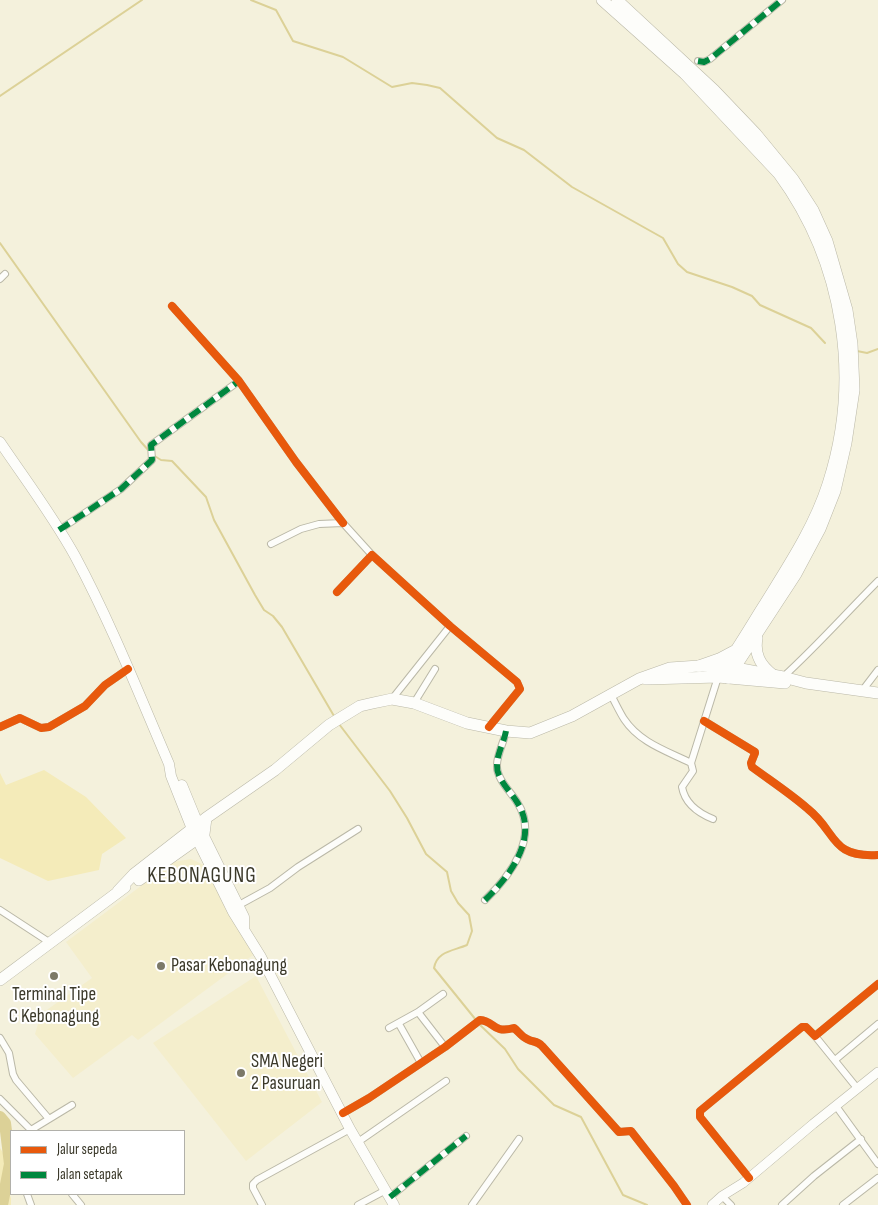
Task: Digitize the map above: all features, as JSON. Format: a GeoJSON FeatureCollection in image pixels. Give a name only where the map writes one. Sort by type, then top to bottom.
{"type":"FeatureCollection","features":[{"type":"Feature","properties":{"kind":"highway"},"geometry":{"type":"LineString","coordinates":[[602,0],[685,74],[779,174],[792,192],[813,230],[834,293],[841,323],[845,348],[844,395],[840,432],[828,484],[817,514],[738,648],[727,673]]}},
{"type":"Feature","properties":{"kind":"highway"},"geometry":{"type":"LineString","coordinates":[[617,0],[714,90],[756,134],[793,179],[813,210],[827,241],[848,310],[854,390],[846,443],[834,491],[820,529],[800,567],[757,636],[727,673]]}},
{"type":"Feature","properties":{"kind":"highway"},"geometry":{"type":"LineString","coordinates":[[757,636],[756,646],[760,663],[778,676]]}},
{"type":"Feature","properties":{"kind":"highway"},"geometry":{"type":"LineString","coordinates":[[0,980],[118,891],[138,880],[329,725],[360,706],[392,700],[414,703],[467,723],[506,731],[530,733],[572,716],[639,678],[670,668],[699,666],[728,655],[738,648]]}},
{"type":"Feature","properties":{"kind":"highway"},"geometry":{"type":"LineString","coordinates":[[699,666],[767,682],[806,683]]}},
{"type":"Feature","properties":{"kind":"highway"},"geometry":{"type":"LineString","coordinates":[[639,678],[727,673],[778,676],[806,683],[878,693]]}},
{"type":"Feature","properties":{"kind":"main road"},"geometry":{"type":"LineString","coordinates":[[0,442],[58,530],[86,578],[169,764],[176,773],[233,912],[244,928],[350,1129],[390,1197]]}},
{"type":"Feature","properties":{"kind":"main road"},"geometry":{"type":"LineString","coordinates":[[199,829],[239,905],[244,917],[244,928]]}},
{"type":"Feature","properties":{"kind":"main road"},"geometry":{"type":"LineString","coordinates":[[712,1205],[749,1178],[878,1072]]}},
{"type":"Feature","properties":{"kind":"street"},"geometry":{"type":"LineString","coordinates":[[698,61],[704,62],[710,59],[782,0]]}},
{"type":"Feature","properties":{"kind":"street"},"geometry":{"type":"LineString","coordinates":[[0,279],[5,274]]}},
{"type":"Feature","properties":{"kind":"street"},"geometry":{"type":"LineString","coordinates":[[172,306],[240,380],[296,462],[343,522],[372,555],[450,626],[519,685],[520,689],[516,695],[489,727]]}},
{"type":"Feature","properties":{"kind":"street"},"geometry":{"type":"LineString","coordinates":[[58,530],[121,489],[152,460],[151,445],[240,380]]}},
{"type":"Feature","properties":{"kind":"street"},"geometry":{"type":"LineString","coordinates":[[271,544],[310,526],[343,522]]}},
{"type":"Feature","properties":{"kind":"street"},"geometry":{"type":"LineString","coordinates":[[337,592],[372,555]]}},
{"type":"Feature","properties":{"kind":"street"},"geometry":{"type":"LineString","coordinates":[[778,676],[823,639],[878,580]]}},
{"type":"Feature","properties":{"kind":"street"},"geometry":{"type":"LineString","coordinates":[[392,700],[450,626]]}},
{"type":"Feature","properties":{"kind":"street"},"geometry":{"type":"LineString","coordinates":[[2,724],[20,718],[41,728],[49,727],[84,706],[105,685],[128,669]]}},
{"type":"Feature","properties":{"kind":"street"},"geometry":{"type":"LineString","coordinates":[[414,703],[435,669]]}},
{"type":"Feature","properties":{"kind":"street"},"geometry":{"type":"LineString","coordinates":[[862,692],[878,670]]}},
{"type":"Feature","properties":{"kind":"street"},"geometry":{"type":"LineString","coordinates":[[713,818],[690,805],[683,792],[683,784],[693,771],[692,763],[704,721],[727,673]]}},
{"type":"Feature","properties":{"kind":"street"},"geometry":{"type":"LineString","coordinates":[[611,695],[624,719],[641,736],[650,743],[692,763]]}},
{"type":"Feature","properties":{"kind":"street"},"geometry":{"type":"LineString","coordinates":[[704,721],[755,752],[752,767],[809,809],[838,845],[857,854],[878,855]]}},
{"type":"Feature","properties":{"kind":"street"},"geometry":{"type":"LineString","coordinates":[[485,900],[508,875],[520,852],[526,831],[525,820],[518,804],[498,774],[497,765],[506,731]]}},
{"type":"Feature","properties":{"kind":"street"},"geometry":{"type":"LineString","coordinates":[[239,905],[270,888],[298,867],[358,829]]}},
{"type":"Feature","properties":{"kind":"street"},"geometry":{"type":"LineString","coordinates":[[0,910],[49,942]]}},
{"type":"Feature","properties":{"kind":"street"},"geometry":{"type":"LineString","coordinates":[[815,1036],[878,984]]}},
{"type":"Feature","properties":{"kind":"street"},"geometry":{"type":"LineString","coordinates":[[389,1028],[418,1012],[443,994]]}},
{"type":"Feature","properties":{"kind":"street"},"geometry":{"type":"LineString","coordinates":[[418,1012],[445,1048]]}},
{"type":"Feature","properties":{"kind":"street"},"geometry":{"type":"LineString","coordinates":[[343,1113],[370,1098],[445,1048],[477,1022],[484,1020],[498,1030],[514,1028],[529,1041],[538,1042],[619,1132],[631,1131],[687,1205]]}},
{"type":"Feature","properties":{"kind":"street"},"geometry":{"type":"LineString","coordinates":[[398,1024],[420,1063]]}},
{"type":"Feature","properties":{"kind":"street"},"geometry":{"type":"LineString","coordinates":[[835,1060],[878,1024]]}},
{"type":"Feature","properties":{"kind":"street"},"geometry":{"type":"LineString","coordinates":[[749,1178],[700,1117],[700,1111],[802,1027],[806,1027],[815,1036],[857,1088]]}},
{"type":"Feature","properties":{"kind":"street"},"geometry":{"type":"LineString","coordinates":[[0,1038],[9,1053],[16,1080],[49,1119]]}},
{"type":"Feature","properties":{"kind":"street"},"geometry":{"type":"LineString","coordinates":[[358,1142],[446,1081]]}},
{"type":"Feature","properties":{"kind":"street"},"geometry":{"type":"LineString","coordinates":[[0,1099],[32,1130],[72,1105]]}},
{"type":"Feature","properties":{"kind":"street"},"geometry":{"type":"LineString","coordinates":[[836,1106],[878,1164]]}},
{"type":"Feature","properties":{"kind":"street"},"geometry":{"type":"LineString","coordinates":[[262,1205],[253,1188],[253,1184],[257,1180],[350,1129]]}},
{"type":"Feature","properties":{"kind":"street"},"geometry":{"type":"LineString","coordinates":[[358,1205],[390,1197],[466,1136]]}},
{"type":"Feature","properties":{"kind":"street"},"geometry":{"type":"LineString","coordinates":[[472,1205],[519,1138]]}},
{"type":"Feature","properties":{"kind":"street"},"geometry":{"type":"LineString","coordinates":[[782,1205],[814,1176],[861,1139]]}},
{"type":"Feature","properties":{"kind":"street"},"geometry":{"type":"LineString","coordinates":[[842,1205],[878,1178]]}},
{"type":"Feature","properties":{"kind":"street"},"geometry":{"type":"LineString","coordinates":[[73,1195],[81,1205]]}},
{"type":"Feature","properties":{"kind":"street"},"geometry":{"type":"LineString","coordinates":[[722,1196],[731,1205]]}},
{"type":"Feature","properties":{"kind":"shaded area"},"geometry":{"type":"Polygon","coordinates":[[[44,770],[86,797],[126,838],[102,854],[99,870],[48,881],[0,858],[0,773],[6,785],[44,770]]]}},
{"type":"Feature","properties":{"kind":"shaded area","name":"Pasar Kebonagung"},"geometry":{"type":"Polygon","coordinates":[[[191,859],[204,865],[253,955],[138,1040],[132,1035],[73,1078],[35,1034],[41,1014],[92,978],[66,942],[173,862],[191,859]]]}},
{"type":"Feature","properties":{"kind":"shaded area","name":"SMA Negeri 2 Pasuruan"},"geometry":{"type":"Polygon","coordinates":[[[256,976],[322,1102],[246,1161],[153,1043],[256,976]]]}},
{"type":"Feature","properties":{"kind":"shaded area"},"geometry":{"type":"Polygon","coordinates":[[[0,1148],[10,1164],[9,1193],[11,1205],[0,1205],[0,1148]]]}},
{"type":"Feature","properties":{"kind":"waterway"},"geometry":{"type":"LineString","coordinates":[[0,96],[142,0]]}},
{"type":"Feature","properties":{"kind":"waterway"},"geometry":{"type":"LineString","coordinates":[[251,0],[276,10],[293,41],[343,57],[392,87],[412,83],[440,88],[497,138],[524,150],[572,187],[663,238],[678,264],[687,272],[732,287],[752,296],[760,305],[811,328],[825,343]]}},
{"type":"Feature","properties":{"kind":"waterway"},"geometry":{"type":"LineString","coordinates":[[0,243],[150,452]]}},
{"type":"Feature","properties":{"kind":"waterway"},"geometry":{"type":"LineString","coordinates":[[857,351],[867,353],[878,349]]}},
{"type":"Feature","properties":{"kind":"waterway"},"geometry":{"type":"LineString","coordinates":[[153,455],[161,460],[172,461],[206,497],[214,520],[255,595],[264,610],[273,616],[282,627],[334,716]]}},
{"type":"Feature","properties":{"kind":"waterway"},"geometry":{"type":"LineString","coordinates":[[339,724],[390,791],[426,854],[447,872],[451,891],[458,903],[469,915],[472,931],[467,945],[442,955],[438,958],[434,968],[476,1020]]}},
{"type":"Feature","properties":{"kind":"waterway"},"geometry":{"type":"LineString","coordinates":[[479,1024],[505,1049],[518,1069],[554,1105],[581,1117],[623,1195],[647,1205]]}},
{"type":"Feature","properties":{"kind":"waterway"},"geometry":{"type":"LineString","coordinates":[[0,1117],[5,1123],[10,1164],[2,1205]]}},
{"type":"Feature","properties":{"kind":"marked path"},"geometry":{"type":"LineString","coordinates":[[698,61],[704,62],[710,59],[782,0]]}},
{"type":"Feature","properties":{"kind":"marked path"},"geometry":{"type":"LineString","coordinates":[[59,530],[121,489],[152,460],[151,445],[239,381]]}},
{"type":"Feature","properties":{"kind":"marked path"},"geometry":{"type":"LineString","coordinates":[[485,900],[512,868],[524,842],[523,815],[517,802],[501,780],[497,770],[498,757],[506,731]]}},
{"type":"Feature","properties":{"kind":"marked path"},"geometry":{"type":"LineString","coordinates":[[390,1197],[466,1136]]}},
{"type":"Feature","properties":{"kind":"cycle path"},"geometry":{"type":"LineString","coordinates":[[172,306],[239,381],[296,462],[343,523]]}},
{"type":"Feature","properties":{"kind":"cycle path"},"geometry":{"type":"LineString","coordinates":[[337,592],[372,555],[450,626],[517,682],[520,689],[489,727]]}},
{"type":"Feature","properties":{"kind":"cycle path"},"geometry":{"type":"LineString","coordinates":[[0,727],[20,718],[41,728],[49,727],[85,706],[105,685],[128,669]]}},
{"type":"Feature","properties":{"kind":"cycle path"},"geometry":{"type":"LineString","coordinates":[[704,721],[755,752],[751,763],[752,767],[808,809],[842,848],[862,855],[878,855]]}},
{"type":"Feature","properties":{"kind":"cycle path"},"geometry":{"type":"LineString","coordinates":[[749,1178],[700,1117],[700,1111],[802,1027],[806,1027],[815,1036],[878,984]]}},
{"type":"Feature","properties":{"kind":"cycle path"},"geometry":{"type":"LineString","coordinates":[[343,1113],[369,1098],[445,1047],[480,1020],[502,1029],[514,1028],[525,1038],[542,1046],[619,1132],[631,1131],[687,1205]]}},
{"type":"Feature","properties":{"kind":"place","name":"Pasar Kebonagung"},"geometry":{"type":"Point","coordinates":[161,966]}},
{"type":"Feature","properties":{"kind":"place","name":"Terminal Tipe C Kebonagung"},"geometry":{"type":"Point","coordinates":[54,976]}},
{"type":"Feature","properties":{"kind":"place","name":"SMA Negeri 2 Pasuruan"},"geometry":{"type":"Point","coordinates":[241,1073]}},
{"type":"Feature","properties":{"kind":"district","name":"KEBONAGUNG"},"geometry":{"type":"Point","coordinates":[202,877]}}]}
